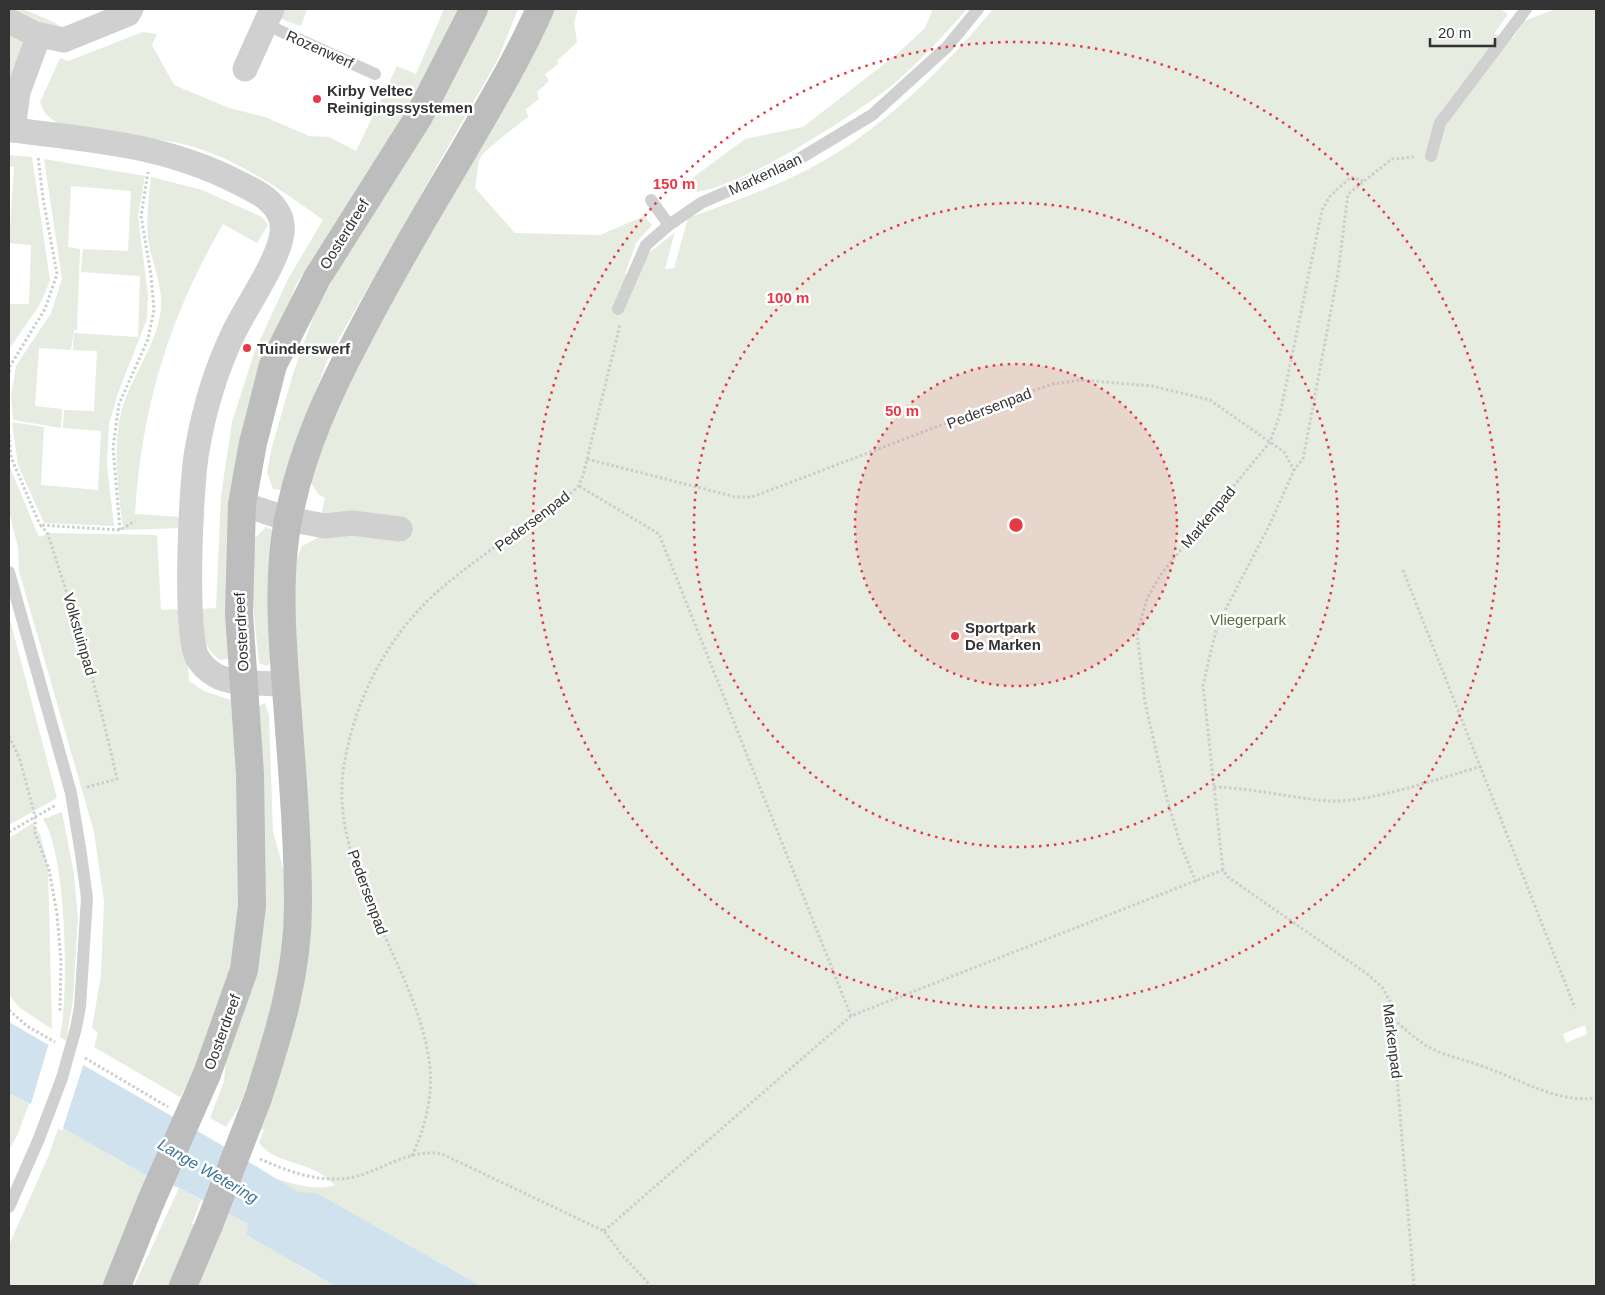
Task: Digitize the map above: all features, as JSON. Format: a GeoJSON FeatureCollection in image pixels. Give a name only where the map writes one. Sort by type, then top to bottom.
{"type":"FeatureCollection","features":[{"type":"Feature","properties":{"kind":"main road","name":"Oosterdreef"},"geometry":{"type":"LineString","coordinates":[[117,1286],[151,1201],[207,1074],[244,970],[252,906],[250,774],[238,613],[242,504],[253,443],[273,365],[324,264],[418,118],[474,9]]}},
{"type":"Feature","properties":{"kind":"main road"},"geometry":{"type":"LineString","coordinates":[[183,1286],[209,1225],[258,1098],[283,1023],[292,981],[297,941],[298,907],[295,805],[282,608],[290,512],[311,435],[342,368],[375,305],[524,47],[540,9]]}},
{"type":"Feature","properties":{"kind":"street"},"geometry":{"type":"LineString","coordinates":[[9,21],[40,36],[64,40],[128,14],[131,9]]}},
{"type":"Feature","properties":{"kind":"street","name":"Rozenwerf"},"geometry":{"type":"LineString","coordinates":[[245,69],[268,16]]}},
{"type":"Feature","properties":{"kind":"street"},"geometry":{"type":"LineString","coordinates":[[40,36],[18,92],[13,130],[118,143],[152,150],[208,167],[264,196],[277,210],[283,224],[282,235],[274,257],[223,357],[208,401],[200,434],[193,485],[192,632],[197,656],[208,670],[217,677],[286,684]]}},
{"type":"Feature","properties":{"kind":"street"},"geometry":{"type":"LineString","coordinates":[[242,504],[290,512],[325,526],[352,523],[400,529]]}},
{"type":"Feature","properties":{"kind":"lane","name":"Markenlaan"},"geometry":{"type":"LineString","coordinates":[[618,309],[646,245],[669,225],[700,203],[794,162],[872,115],[947,47],[978,9]]}},
{"type":"Feature","properties":{"kind":"lane"},"geometry":{"type":"LineString","coordinates":[[1431,156],[1440,123],[1526,9]]}},
{"type":"Feature","properties":{"kind":"lane","name":"Rozenwerf"},"geometry":{"type":"LineString","coordinates":[[268,16],[375,74]]}},
{"type":"Feature","properties":{"kind":"lane"},"geometry":{"type":"LineString","coordinates":[[651,200],[669,225]]}},
{"type":"Feature","properties":{"kind":"lane"},"geometry":{"type":"LineString","coordinates":[[9,572],[71,793],[87,898],[80,1007],[76,1028],[62,1078],[38,1141],[9,1207]]}},
{"type":"Feature","properties":{"kind":"path"},"geometry":{"type":"LineString","coordinates":[[9,372],[10,366],[45,309],[57,274],[43,198],[36,133]]}},
{"type":"Feature","properties":{"kind":"path"},"geometry":{"type":"LineString","coordinates":[[120,530],[113,448],[119,404],[148,339],[154,310],[151,276],[141,216],[152,150]]}},
{"type":"Feature","properties":{"kind":"path"},"geometry":{"type":"LineString","coordinates":[[604,1231],[851,1016],[1223,870],[1203,685],[1218,626],[1270,524],[1294,470],[1303,459],[1338,273],[1348,194],[1392,160],[1431,156]]}},
{"type":"Feature","properties":{"kind":"path","name":"Markenpad"},"geometry":{"type":"LineString","coordinates":[[1196,882],[1180,843],[1167,799],[1145,702],[1137,633],[1147,599],[1161,574],[1270,442],[1286,389],[1322,210],[1330,196],[1351,177],[1364,182]]}},
{"type":"Feature","properties":{"kind":"path"},"geometry":{"type":"LineString","coordinates":[[587,458],[621,319],[618,309]]}},
{"type":"Feature","properties":{"kind":"path","name":"Pedersenpad"},"geometry":{"type":"LineString","coordinates":[[412,1156],[427,1117],[430,1086],[429,1061],[421,1026],[354,862],[342,802],[344,766],[350,735],[366,690],[381,663],[397,636],[428,599],[578,486],[587,458],[736,496],[752,497],[1020,395],[1053,384],[1081,380],[1152,386],[1210,400],[1284,452],[1294,470]]}},
{"type":"Feature","properties":{"kind":"path"},"geometry":{"type":"LineString","coordinates":[[9,435],[11,457],[40,525],[120,530],[135,521]]}},
{"type":"Feature","properties":{"kind":"path"},"geometry":{"type":"LineString","coordinates":[[578,486],[659,534],[851,1016]]}},
{"type":"Feature","properties":{"kind":"path","name":"Volkstuinpad"},"geometry":{"type":"LineString","coordinates":[[40,525],[47,532],[79,626],[106,726],[117,779],[71,793]]}},
{"type":"Feature","properties":{"kind":"path"},"geometry":{"type":"LineString","coordinates":[[1403,570],[1482,766],[1575,1008]]}},
{"type":"Feature","properties":{"kind":"path"},"geometry":{"type":"LineString","coordinates":[[9,736],[20,760],[35,816],[35,833],[49,869],[57,914],[61,961],[60,1021]]}},
{"type":"Feature","properties":{"kind":"path"},"geometry":{"type":"LineString","coordinates":[[1214,787],[1244,788],[1330,801],[1361,799],[1482,766]]}},
{"type":"Feature","properties":{"kind":"path"},"geometry":{"type":"LineString","coordinates":[[9,832],[52,807]]}},
{"type":"Feature","properties":{"kind":"path","name":"Markenpad"},"geometry":{"type":"LineString","coordinates":[[1223,870],[1228,877],[1382,987],[1391,1003],[1414,1286]]}},
{"type":"Feature","properties":{"kind":"path"},"geometry":{"type":"LineString","coordinates":[[9,1010],[27,1026],[62,1046]]}},
{"type":"Feature","properties":{"kind":"path"},"geometry":{"type":"LineString","coordinates":[[1393,1019],[1427,1046],[1448,1057],[1487,1068],[1550,1094],[1579,1100],[1596,1098]]}},
{"type":"Feature","properties":{"kind":"path"},"geometry":{"type":"LineString","coordinates":[[77,1054],[173,1110]]}},
{"type":"Feature","properties":{"kind":"path"},"geometry":{"type":"LineString","coordinates":[[252,1156],[290,1172],[321,1178],[353,1177],[412,1156],[430,1152],[442,1154],[604,1231],[651,1286]]}},
{"type":"Feature","properties":{"kind":"green space"},"geometry":{"type":"Polygon","coordinates":[[[9,9],[23,9],[58,24],[56,31],[9,9]]]}},
{"type":"Feature","properties":{"kind":"green space"},"geometry":{"type":"Polygon","coordinates":[[[282,9],[307,9],[301,26],[278,18],[282,9]]]}},
{"type":"Feature","properties":{"kind":"green space"},"geometry":{"type":"Polygon","coordinates":[[[444,9],[461,9],[390,141],[374,162],[296,285],[246,413],[237,457],[231,658],[220,660],[209,649],[204,638],[200,609],[216,608],[221,496],[232,422],[254,353],[288,279],[323,220],[275,186],[224,158],[173,142],[96,132],[63,125],[48,116],[40,102],[60,58],[68,61],[143,32],[157,34],[152,45],[174,85],[229,108],[265,117],[309,136],[329,137],[356,151],[397,66],[416,74],[444,9]]]}},
{"type":"Feature","properties":{"kind":"green space"},"geometry":{"type":"Polygon","coordinates":[[[486,9],[518,9],[498,59],[329,356],[285,473],[282,490],[273,489],[267,472],[272,447],[293,374],[316,309],[486,9]]]}},
{"type":"Feature","properties":{"kind":"green space","name":"Sportpark De Marken"},"geometry":{"type":"Polygon","coordinates":[[[546,9],[578,9],[574,23],[577,42],[558,60],[558,64],[545,74],[549,81],[537,92],[539,99],[526,109],[528,117],[494,144],[480,158],[475,188],[515,233],[600,235],[644,216],[652,225],[636,243],[625,274],[636,272],[639,261],[675,232],[665,269],[674,268],[688,218],[758,192],[809,169],[871,129],[915,92],[956,51],[993,9],[1500,9],[1508,14],[1494,34],[1513,38],[1524,21],[1556,9],[1596,9],[1596,1286],[481,1286],[317,1193],[298,1193],[273,1178],[320,1188],[335,1185],[319,1172],[278,1157],[264,1149],[259,1143],[264,1130],[258,1128],[283,1054],[295,566],[302,546],[316,539],[325,498],[318,494],[310,481],[351,361],[546,9]],[[1585,1025],[1563,1034],[1566,1043],[1587,1034],[1585,1025]]]}},
{"type":"Feature","properties":{"kind":"green space"},"geometry":{"type":"Polygon","coordinates":[[[933,9],[967,9],[941,38],[895,83],[854,113],[787,154],[720,186],[695,192],[679,188],[745,139],[803,127],[897,54],[925,28],[933,9]]]}},
{"type":"Feature","properties":{"kind":"green space"},"geometry":{"type":"Polygon","coordinates":[[[9,28],[30,38],[9,87],[9,28]]]}},
{"type":"Feature","properties":{"kind":"green space"},"geometry":{"type":"Polygon","coordinates":[[[9,155],[32,157],[50,281],[39,306],[9,349],[9,304],[29,304],[31,245],[9,243],[14,167],[9,166],[9,155]]]}},
{"type":"Feature","properties":{"kind":"green space"},"geometry":{"type":"Polygon","coordinates":[[[44,159],[145,176],[138,216],[148,295],[147,319],[118,393],[109,424],[107,465],[114,526],[44,523],[18,465],[12,422],[44,427],[41,485],[98,490],[101,431],[63,428],[64,410],[94,411],[97,351],[73,350],[74,333],[138,337],[140,276],[81,272],[83,249],[128,251],[131,191],[71,186],[68,247],[80,249],[77,330],[74,330],[71,350],[39,348],[35,406],[62,409],[61,428],[13,420],[11,396],[16,366],[51,313],[62,279],[44,159]]]}},
{"type":"Feature","properties":{"kind":"green space"},"geometry":{"type":"Polygon","coordinates":[[[151,177],[202,190],[262,217],[268,225],[257,243],[223,224],[187,294],[161,363],[144,436],[135,514],[182,517],[181,528],[125,530],[122,522],[117,466],[119,423],[126,396],[155,335],[161,309],[159,282],[148,238],[151,177]]]}},
{"type":"Feature","properties":{"kind":"green space"},"geometry":{"type":"Polygon","coordinates":[[[9,465],[39,537],[48,533],[157,535],[161,610],[184,609],[189,681],[204,691],[237,702],[243,813],[238,969],[199,1062],[180,1097],[94,1047],[98,1033],[92,1028],[101,975],[104,901],[94,832],[19,571],[18,548],[9,511],[9,465]]]}},
{"type":"Feature","properties":{"kind":"green space"},"geometry":{"type":"Polygon","coordinates":[[[266,527],[275,531],[271,661],[267,666],[259,663],[252,596],[255,538],[266,527]]]}},
{"type":"Feature","properties":{"kind":"green space"},"geometry":{"type":"Polygon","coordinates":[[[9,616],[57,798],[9,825],[9,616]]]}},
{"type":"Feature","properties":{"kind":"green space"},"geometry":{"type":"Polygon","coordinates":[[[265,703],[269,716],[273,831],[284,872],[285,949],[265,1037],[239,1107],[226,1127],[210,1118],[224,1081],[257,711],[260,705],[265,703]]]}},
{"type":"Feature","properties":{"kind":"green space"},"geometry":{"type":"Polygon","coordinates":[[[62,812],[74,874],[78,918],[73,1000],[66,1041],[60,1037],[65,989],[64,925],[61,892],[51,837],[43,819],[62,812]]]}},
{"type":"Feature","properties":{"kind":"green space"},"geometry":{"type":"Polygon","coordinates":[[[33,823],[40,834],[48,866],[52,1029],[20,1008],[9,995],[9,838],[33,823]]]}},
{"type":"Feature","properties":{"kind":"green space"},"geometry":{"type":"Polygon","coordinates":[[[9,1093],[29,1104],[17,1136],[9,1150],[9,1093]]]}},
{"type":"Feature","properties":{"kind":"green space"},"geometry":{"type":"Polygon","coordinates":[[[59,1126],[151,1178],[105,1286],[9,1286],[9,1245],[49,1155],[59,1126]]]}},
{"type":"Feature","properties":{"kind":"green space"},"geometry":{"type":"Polygon","coordinates":[[[179,1188],[201,1200],[192,1224],[197,1226],[173,1286],[134,1286],[179,1188]]]}},
{"type":"Feature","properties":{"kind":"green space"},"geometry":{"type":"Polygon","coordinates":[[[223,1211],[248,1224],[298,1265],[335,1286],[193,1286],[223,1211]]]}},
{"type":"Feature","properties":{"kind":"water","name":"Lange Wetering"},"geometry":{"type":"Polygon","coordinates":[[[9,1022],[213,1140],[298,1192],[317,1193],[481,1286],[335,1286],[247,1235],[248,1224],[179,1188],[151,1178],[59,1126],[32,1105],[9,1093],[9,1022]]]}},
{"type":"Feature","properties":{"kind":"pier"},"geometry":{"type":"Polygon","coordinates":[[[49,1043],[84,1063],[62,1131],[30,1107],[49,1043]]]}},
{"type":"Feature","properties":{"kind":"place","name":"Kirby Veltec Reinigingssystemen"},"geometry":{"type":"Point","coordinates":[317,99]}},
{"type":"Feature","properties":{"kind":"place","name":"Tuinderswerf"},"geometry":{"type":"Point","coordinates":[247,348]}},
{"type":"Feature","properties":{"kind":"place","name":"Sportpark De Marken"},"geometry":{"type":"Point","coordinates":[955,636]}},
{"type":"Feature","properties":{"kind":"park label","name":"Vliegerpark"},"geometry":{"type":"Point","coordinates":[1248,619]}}]}
